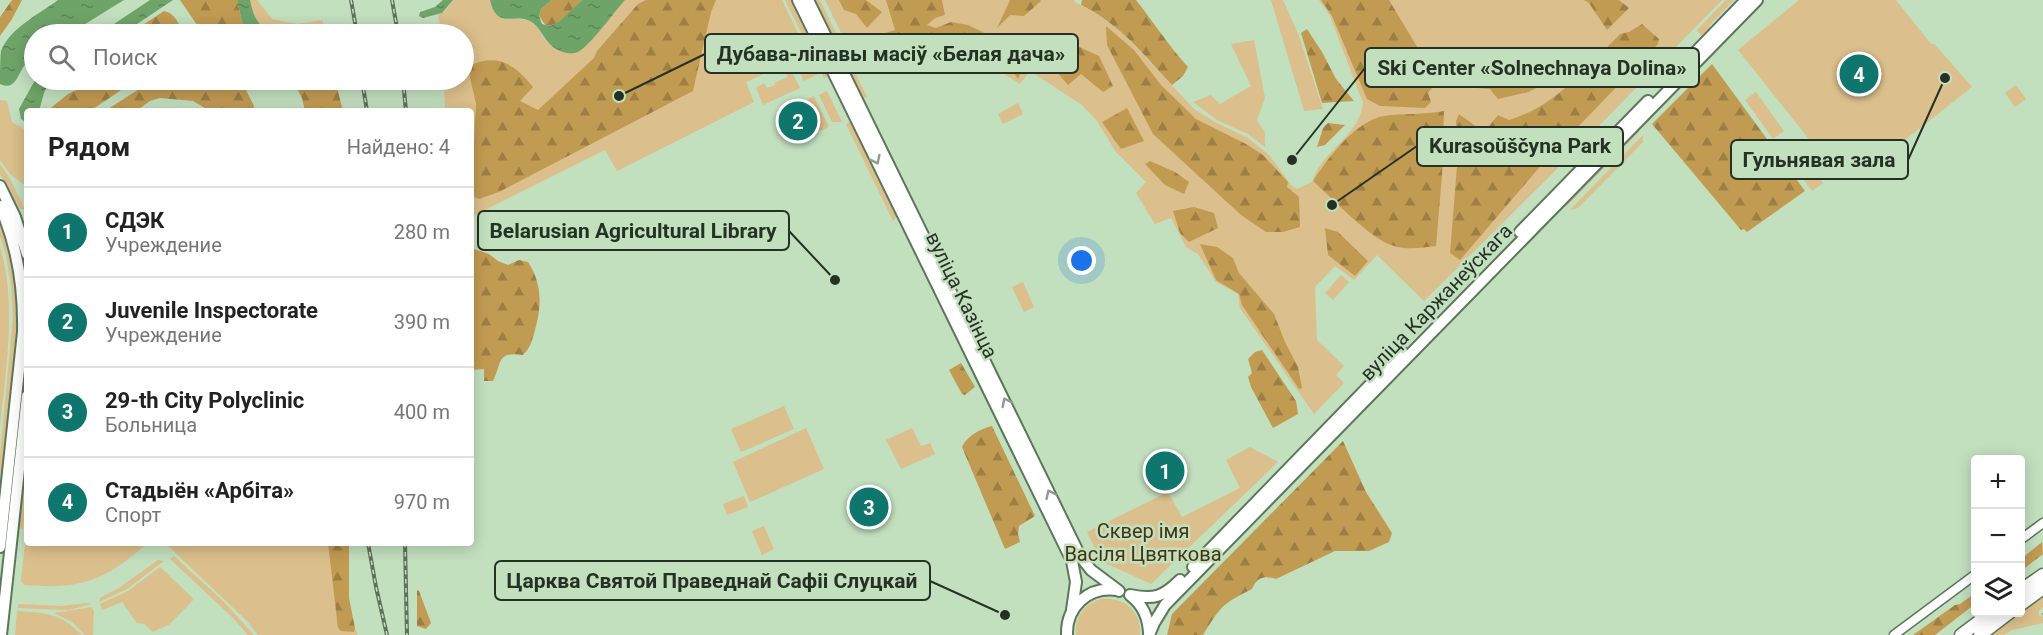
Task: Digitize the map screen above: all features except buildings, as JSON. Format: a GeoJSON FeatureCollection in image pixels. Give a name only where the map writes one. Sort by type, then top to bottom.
{"type":"FeatureCollection","features":[{"type":"Feature","properties":{"kind":"highway"},"geometry":{"type":"LineString","coordinates":[[2025,588],[2043,575]]}},
{"type":"Feature","properties":{"kind":"highway"},"geometry":{"type":"LineString","coordinates":[[2025,601],[2043,588]]}},
{"type":"Feature","properties":{"kind":"highway"},"geometry":{"type":"LineString","coordinates":[[1961,635],[1985,617]]}},
{"type":"Feature","properties":{"kind":"highway"},"geometry":{"type":"LineString","coordinates":[[1980,635],[2003,617]]}},
{"type":"Feature","properties":{"kind":"main road","name":"вуліца Казінца"},"geometry":{"type":"LineString","coordinates":[[798,0],[855,105]]}},
{"type":"Feature","properties":{"kind":"main road","name":"вуліца Казінца"},"geometry":{"type":"LineString","coordinates":[[808,0],[855,105],[1074,566],[1076,582],[1066,632]]}},
{"type":"Feature","properties":{"kind":"main road","name":"вуліца Каржанеўскага"},"geometry":{"type":"LineString","coordinates":[[1072,610],[1092,592],[1106,589],[1149,598],[1160,596],[1180,580],[1746,0]]}},
{"type":"Feature","properties":{"kind":"main road","name":"вуліца Каржанеўскага"},"geometry":{"type":"LineString","coordinates":[[1149,635],[1165,605],[1757,0]]}},
{"type":"Feature","properties":{"kind":"main road"},"geometry":{"type":"LineString","coordinates":[[0,186],[15,217],[24,245]]}},
{"type":"Feature","properties":{"kind":"main road"},"geometry":{"type":"LineString","coordinates":[[0,206],[15,247],[22,278],[24,304],[20,412],[1,601],[1,635]]}},
{"type":"Feature","properties":{"kind":"main road","name":"вуліца Казінца"},"geometry":{"type":"LineString","coordinates":[[909,216],[1080,556],[1091,570],[1140,604],[1145,612],[1149,635]]}},
{"type":"Feature","properties":{"kind":"main road"},"geometry":{"type":"LineString","coordinates":[[0,547],[20,412],[24,403]]}},
{"type":"Feature","properties":{"kind":"street"},"geometry":{"type":"LineString","coordinates":[[2025,536],[2043,523]]}},
{"type":"Feature","properties":{"kind":"street"},"geometry":{"type":"LineString","coordinates":[[1894,635],[1971,578]]}},
{"type":"Feature","properties":{"kind":"green space"},"geometry":{"type":"Polygon","coordinates":[[[12,0],[22,0],[0,36],[0,17],[12,0]]]}},
{"type":"Feature","properties":{"kind":"green space"},"geometry":{"type":"Polygon","coordinates":[[[180,0],[237,0],[243,24],[196,24],[180,0]]]}},
{"type":"Feature","properties":{"kind":"green space"},"geometry":{"type":"Polygon","coordinates":[[[250,0],[257,0],[272,19],[298,24],[258,24],[250,0]]]}},
{"type":"Feature","properties":{"kind":"green space"},"geometry":{"type":"Polygon","coordinates":[[[453,0],[490,0],[497,15],[502,18],[531,22],[549,43],[575,53],[584,47],[625,0],[782,0],[818,74],[804,81],[793,61],[746,82],[754,102],[617,171],[605,150],[474,216],[474,108],[445,108],[444,90],[474,90],[474,24],[440,24],[438,15],[445,11],[453,0]]]}},
{"type":"Feature","properties":{"kind":"green space"},"geometry":{"type":"Polygon","coordinates":[[[552,0],[582,0],[557,23],[546,26],[539,16],[541,9],[552,0]]]}},
{"type":"Feature","properties":{"kind":"green space"},"geometry":{"type":"Polygon","coordinates":[[[646,0],[716,0],[711,12],[693,91],[499,192],[479,199],[474,197],[476,104],[473,90],[474,64],[489,60],[506,63],[513,67],[533,87],[520,101],[538,110],[594,58],[597,51],[638,4],[646,0]]]}},
{"type":"Feature","properties":{"kind":"green space"},"geometry":{"type":"Polygon","coordinates":[[[785,0],[793,0],[829,73],[827,77],[824,78],[785,0]]]}},
{"type":"Feature","properties":{"kind":"green space"},"geometry":{"type":"Polygon","coordinates":[[[813,0],[820,0],[867,97],[859,96],[813,0]]]}},
{"type":"Feature","properties":{"kind":"green space"},"geometry":{"type":"Polygon","coordinates":[[[825,0],[1074,0],[1123,33],[1194,109],[1248,138],[1269,155],[1291,185],[1297,189],[1312,182],[1324,161],[1355,125],[1363,103],[1330,16],[1319,0],[1722,0],[1424,301],[1377,255],[1354,280],[1335,266],[1315,287],[1317,340],[1344,366],[1336,375],[1344,383],[1314,414],[1240,308],[1238,294],[1216,282],[1198,254],[1186,247],[1171,218],[1155,224],[1136,193],[1146,182],[1116,152],[1097,121],[1082,105],[1030,71],[1020,84],[1004,74],[956,56],[931,64],[898,55],[861,74],[825,0]]]}},
{"type":"Feature","properties":{"kind":"green space"},"geometry":{"type":"Polygon","coordinates":[[[839,0],[866,0],[882,12],[867,28],[856,14],[844,10],[839,0]]]}},
{"type":"Feature","properties":{"kind":"green space"},"geometry":{"type":"Polygon","coordinates":[[[886,0],[942,0],[945,15],[935,18],[927,25],[936,28],[951,22],[968,25],[989,35],[986,40],[932,57],[911,51],[871,57],[860,37],[875,46],[878,35],[895,30],[886,0]]]}},
{"type":"Feature","properties":{"kind":"green space"},"geometry":{"type":"Polygon","coordinates":[[[1010,0],[1041,1],[1024,16],[1010,15],[997,28],[1010,0]]]}},
{"type":"Feature","properties":{"kind":"green space"},"geometry":{"type":"Polygon","coordinates":[[[1082,0],[1136,0],[1188,67],[1183,76],[1172,85],[1120,31],[1081,5],[1082,0]]]}},
{"type":"Feature","properties":{"kind":"green space"},"geometry":{"type":"Polygon","coordinates":[[[1271,0],[1283,0],[1299,36],[1323,109],[1304,111],[1271,0]]]}},
{"type":"Feature","properties":{"kind":"green space"},"geometry":{"type":"Polygon","coordinates":[[[1321,0],[1389,0],[1419,50],[1432,64],[1437,82],[1428,93],[1431,102],[1425,108],[1380,106],[1367,99],[1332,16],[1321,0]]]}},
{"type":"Feature","properties":{"kind":"green space"},"geometry":{"type":"Polygon","coordinates":[[[1584,0],[1619,0],[1629,8],[1607,30],[1589,3],[1584,0]]]}},
{"type":"Feature","properties":{"kind":"green space"},"geometry":{"type":"Polygon","coordinates":[[[1726,0],[1734,0],[1710,25],[1710,32],[1703,38],[1697,30],[1726,0]]]}},
{"type":"Feature","properties":{"kind":"green space"},"geometry":{"type":"Polygon","coordinates":[[[1799,0],[1896,0],[1931,44],[1938,48],[1972,87],[1877,162],[1859,139],[1828,163],[1738,50],[1799,0]]]}},
{"type":"Feature","properties":{"kind":"green space"},"geometry":{"type":"Polygon","coordinates":[[[164,11],[179,24],[144,24],[164,11]]]}},
{"type":"Feature","properties":{"kind":"green space"},"geometry":{"type":"Polygon","coordinates":[[[322,20],[324,24],[298,24],[322,20]]]}},
{"type":"Feature","properties":{"kind":"green space"},"geometry":{"type":"Polygon","coordinates":[[[1642,24],[1659,39],[1658,44],[1544,162],[1460,260],[1450,253],[1458,154],[1456,121],[1459,114],[1484,132],[1498,115],[1509,120],[1526,114],[1556,96],[1620,34],[1629,32],[1642,24]]]}},
{"type":"Feature","properties":{"kind":"green space"},"geometry":{"type":"Polygon","coordinates":[[[1106,26],[1134,50],[1161,85],[1196,119],[1263,155],[1288,182],[1287,187],[1299,197],[1300,227],[1283,232],[1266,232],[1241,215],[1153,134],[1107,45],[1106,26]]]}},
{"type":"Feature","properties":{"kind":"green space"},"geometry":{"type":"Polygon","coordinates":[[[1307,29],[1336,79],[1354,101],[1322,103],[1301,33],[1307,29]]]}},
{"type":"Feature","properties":{"kind":"green space"},"geometry":{"type":"Polygon","coordinates":[[[1062,39],[1099,56],[1113,86],[1103,92],[1081,74],[1068,85],[1050,64],[1048,44],[1062,39]]]}},
{"type":"Feature","properties":{"kind":"green space"},"geometry":{"type":"Polygon","coordinates":[[[1254,40],[1265,98],[1257,120],[1265,133],[1265,147],[1248,134],[1217,120],[1193,102],[1211,95],[1220,104],[1251,86],[1231,44],[1254,40]]]}},
{"type":"Feature","properties":{"kind":"green space"},"geometry":{"type":"Polygon","coordinates":[[[997,51],[1024,64],[1018,79],[1009,66],[983,59],[984,56],[997,51]]]}},
{"type":"Feature","properties":{"kind":"green space"},"geometry":{"type":"Polygon","coordinates":[[[1449,55],[1480,60],[1496,77],[1521,69],[1547,66],[1551,81],[1528,92],[1498,99],[1490,89],[1464,87],[1455,73],[1449,55]]]}},
{"type":"Feature","properties":{"kind":"green space"},"geometry":{"type":"Polygon","coordinates":[[[1712,64],[1805,191],[1747,232],[1744,229],[1741,230],[1652,124],[1712,64]]]}},
{"type":"Feature","properties":{"kind":"green space"},"geometry":{"type":"Polygon","coordinates":[[[791,70],[800,88],[763,105],[756,88],[764,83],[767,88],[775,85],[774,83],[788,77],[786,73],[791,70]]]}},
{"type":"Feature","properties":{"kind":"green space"},"geometry":{"type":"Polygon","coordinates":[[[2016,85],[2026,99],[2015,107],[2005,93],[2016,85]]]}},
{"type":"Feature","properties":{"kind":"green space"},"geometry":{"type":"Polygon","coordinates":[[[76,90],[121,90],[94,108],[51,108],[76,90]]]}},
{"type":"Feature","properties":{"kind":"green space"},"geometry":{"type":"Polygon","coordinates":[[[138,90],[246,90],[254,106],[254,108],[205,108],[193,101],[160,98],[150,101],[140,108],[110,108],[138,90]]]}},
{"type":"Feature","properties":{"kind":"green space"},"geometry":{"type":"Polygon","coordinates":[[[298,90],[338,90],[342,108],[304,108],[298,90]]]}},
{"type":"Feature","properties":{"kind":"green space"},"geometry":{"type":"Polygon","coordinates":[[[827,91],[842,122],[832,122],[819,95],[827,91]]]}},
{"type":"Feature","properties":{"kind":"green space"},"geometry":{"type":"Polygon","coordinates":[[[1756,92],[1784,131],[1773,139],[1745,100],[1756,92]]]}},
{"type":"Feature","properties":{"kind":"green space"},"geometry":{"type":"Polygon","coordinates":[[[814,96],[829,127],[815,133],[813,129],[816,127],[804,101],[814,96]]]}},
{"type":"Feature","properties":{"kind":"green space"},"geometry":{"type":"Polygon","coordinates":[[[0,100],[7,101],[12,122],[24,129],[24,185],[10,174],[0,160],[0,100]]]}},
{"type":"Feature","properties":{"kind":"green space"},"geometry":{"type":"Polygon","coordinates":[[[1018,103],[1023,114],[1003,124],[998,114],[1018,103]]]}},
{"type":"Feature","properties":{"kind":"green space"},"geometry":{"type":"Polygon","coordinates":[[[1127,108],[1144,141],[1121,149],[1102,122],[1127,108]]]}},
{"type":"Feature","properties":{"kind":"green space"},"geometry":{"type":"Polygon","coordinates":[[[1444,111],[1436,246],[1404,248],[1385,242],[1363,227],[1313,181],[1343,142],[1373,119],[1392,115],[1444,111]]]}},
{"type":"Feature","properties":{"kind":"green space"},"geometry":{"type":"Polygon","coordinates":[[[852,121],[896,213],[893,221],[846,124],[852,121]]]}},
{"type":"Feature","properties":{"kind":"green space"},"geometry":{"type":"Polygon","coordinates":[[[1328,123],[1345,125],[1325,145],[1317,147],[1323,128],[1328,123]]]}},
{"type":"Feature","properties":{"kind":"green space"},"geometry":{"type":"Polygon","coordinates":[[[1635,131],[1640,131],[1566,207],[1566,201],[1635,131]]]}},
{"type":"Feature","properties":{"kind":"green space"},"geometry":{"type":"Polygon","coordinates":[[[1643,135],[1643,142],[1578,208],[1570,210],[1643,135]]]}},
{"type":"Feature","properties":{"kind":"green space"},"geometry":{"type":"Polygon","coordinates":[[[1795,145],[1823,183],[1812,191],[1784,153],[1795,145]]]}},
{"type":"Feature","properties":{"kind":"green space"},"geometry":{"type":"Polygon","coordinates":[[[1150,161],[1175,172],[1189,182],[1184,194],[1165,185],[1145,164],[1150,161]]]}},
{"type":"Feature","properties":{"kind":"green space"},"geometry":{"type":"Polygon","coordinates":[[[0,164],[9,177],[24,209],[18,207],[0,174],[0,164]]]}},
{"type":"Feature","properties":{"kind":"green space"},"geometry":{"type":"Polygon","coordinates":[[[1194,207],[1214,213],[1218,228],[1189,242],[1180,233],[1173,211],[1194,207]]]}},
{"type":"Feature","properties":{"kind":"green space"},"geometry":{"type":"Polygon","coordinates":[[[0,217],[15,265],[18,314],[0,498],[0,454],[13,318],[11,285],[0,236],[0,217]]]}},
{"type":"Feature","properties":{"kind":"green space"},"geometry":{"type":"Polygon","coordinates":[[[1325,228],[1338,232],[1368,261],[1355,276],[1328,255],[1325,228]]]}},
{"type":"Feature","properties":{"kind":"green space"},"geometry":{"type":"Polygon","coordinates":[[[1200,244],[1217,247],[1233,258],[1239,273],[1274,314],[1298,367],[1302,388],[1299,389],[1242,305],[1239,294],[1216,280],[1200,244]]]}},
{"type":"Feature","properties":{"kind":"green space"},"geometry":{"type":"Polygon","coordinates":[[[0,246],[8,291],[9,336],[0,426],[0,246]]]}},
{"type":"Feature","properties":{"kind":"green space"},"geometry":{"type":"Polygon","coordinates":[[[474,249],[489,254],[508,265],[519,260],[528,262],[536,278],[539,295],[539,312],[530,346],[523,355],[514,354],[504,357],[493,381],[484,381],[484,369],[474,370],[474,249]]]}},
{"type":"Feature","properties":{"kind":"green space"},"geometry":{"type":"Polygon","coordinates":[[[1341,275],[1349,282],[1333,300],[1325,293],[1341,275]]]}},
{"type":"Feature","properties":{"kind":"green space"},"geometry":{"type":"Polygon","coordinates":[[[1023,282],[1034,307],[1024,312],[1012,287],[1023,282]]]}},
{"type":"Feature","properties":{"kind":"green space"},"geometry":{"type":"Polygon","coordinates":[[[1262,350],[1296,401],[1298,414],[1273,428],[1248,377],[1252,373],[1248,359],[1255,352],[1262,350]]]}},
{"type":"Feature","properties":{"kind":"green space"},"geometry":{"type":"Polygon","coordinates":[[[961,363],[975,387],[965,395],[962,394],[949,370],[961,363]]]}},
{"type":"Feature","properties":{"kind":"green space"},"geometry":{"type":"Polygon","coordinates":[[[784,406],[794,429],[741,452],[731,429],[784,406]]]}},
{"type":"Feature","properties":{"kind":"green space"},"geometry":{"type":"Polygon","coordinates":[[[992,426],[1035,516],[1019,526],[1020,542],[1005,549],[962,447],[974,434],[992,426]]]}},
{"type":"Feature","properties":{"kind":"green space"},"geometry":{"type":"Polygon","coordinates":[[[806,428],[824,469],[750,502],[733,462],[806,428]]]}},
{"type":"Feature","properties":{"kind":"green space"},"geometry":{"type":"Polygon","coordinates":[[[912,428],[921,446],[930,443],[935,454],[901,469],[886,440],[912,428]]]}},
{"type":"Feature","properties":{"kind":"green space","name":"Сквер імя Васіля Цвяткова"},"geometry":{"type":"Polygon","coordinates":[[[1343,441],[1366,492],[1392,533],[1389,542],[1369,551],[1335,551],[1276,579],[1261,578],[1252,589],[1234,598],[1223,607],[1203,635],[1167,635],[1172,614],[1343,441]]]}},
{"type":"Feature","properties":{"kind":"green space","name":"Сквер імя Васіля Цвяткова"},"geometry":{"type":"Polygon","coordinates":[[[1250,447],[1278,462],[1151,584],[1101,561],[1087,532],[1168,492],[1182,517],[1240,488],[1226,460],[1250,447]]]}},
{"type":"Feature","properties":{"kind":"green space"},"geometry":{"type":"Polygon","coordinates":[[[24,464],[23,529],[17,528],[24,464]]]}},
{"type":"Feature","properties":{"kind":"green space"},"geometry":{"type":"Polygon","coordinates":[[[744,496],[748,507],[727,515],[723,504],[744,496]]]}},
{"type":"Feature","properties":{"kind":"green space"},"geometry":{"type":"Polygon","coordinates":[[[764,526],[774,549],[762,555],[752,531],[764,526]]]}},
{"type":"Feature","properties":{"kind":"green space"},"geometry":{"type":"Polygon","coordinates":[[[2042,542],[2043,554],[2025,568],[2025,556],[2042,542]]]}},
{"type":"Feature","properties":{"kind":"green space"},"geometry":{"type":"Polygon","coordinates":[[[25,546],[145,546],[119,566],[92,580],[62,586],[24,585],[21,581],[25,546]]]}},
{"type":"Feature","properties":{"kind":"green space"},"geometry":{"type":"Polygon","coordinates":[[[168,546],[330,546],[353,631],[355,628],[358,635],[258,635],[247,621],[168,546]]]}},
{"type":"Feature","properties":{"kind":"green space"},"geometry":{"type":"Polygon","coordinates":[[[328,546],[349,546],[349,598],[355,628],[354,632],[341,631],[338,628],[328,546]]]}},
{"type":"Feature","properties":{"kind":"green space"},"geometry":{"type":"Polygon","coordinates":[[[174,556],[223,601],[254,635],[248,635],[170,559],[174,556]]]}},
{"type":"Feature","properties":{"kind":"green space"},"geometry":{"type":"Polygon","coordinates":[[[158,560],[164,561],[127,589],[99,602],[100,598],[119,588],[158,560]]]}},
{"type":"Feature","properties":{"kind":"green space"},"geometry":{"type":"Polygon","coordinates":[[[160,567],[194,599],[170,624],[153,632],[144,624],[137,623],[122,602],[102,610],[100,604],[128,591],[160,567]]]}},
{"type":"Feature","properties":{"kind":"green space"},"geometry":{"type":"Polygon","coordinates":[[[417,590],[431,623],[426,629],[417,626],[417,590]]]}},
{"type":"Feature","properties":{"kind":"green space"},"geometry":{"type":"Polygon","coordinates":[[[1971,596],[1971,607],[1935,635],[1913,635],[1955,605],[1971,596]]]}},
{"type":"Feature","properties":{"kind":"green space"},"geometry":{"type":"Polygon","coordinates":[[[2043,597],[2043,607],[2039,615],[2043,617],[2043,623],[2012,630],[2004,635],[1991,635],[2016,617],[2025,617],[2025,610],[2043,597]]]}},
{"type":"Feature","properties":{"kind":"green space"},"geometry":{"type":"Polygon","coordinates":[[[1101,599],[1117,600],[1130,607],[1138,619],[1140,635],[1076,635],[1077,622],[1082,612],[1090,604],[1101,599]]]}},
{"type":"Feature","properties":{"kind":"green space"},"geometry":{"type":"Polygon","coordinates":[[[20,604],[62,606],[92,604],[68,610],[18,608],[20,604]]]}},
{"type":"Feature","properties":{"kind":"green space"},"geometry":{"type":"Polygon","coordinates":[[[92,607],[94,612],[93,635],[85,635],[72,622],[54,613],[92,607]]]}},
{"type":"Feature","properties":{"kind":"green space"},"geometry":{"type":"Polygon","coordinates":[[[17,611],[37,612],[60,618],[82,635],[15,635],[17,611]]]}},
{"type":"Feature","properties":{"kind":"water"},"geometry":{"type":"Polygon","coordinates":[[[58,0],[124,0],[85,24],[24,24],[24,66],[12,84],[5,86],[0,84],[1,51],[11,35],[26,22],[58,0]]]}},
{"type":"Feature","properties":{"kind":"water"},"geometry":{"type":"Polygon","coordinates":[[[150,0],[173,0],[137,24],[114,24],[150,0]]]}},
{"type":"Feature","properties":{"kind":"water"},"geometry":{"type":"Polygon","coordinates":[[[237,0],[250,0],[253,13],[259,24],[243,24],[237,0]]]}},
{"type":"Feature","properties":{"kind":"water"},"geometry":{"type":"Polygon","coordinates":[[[443,0],[453,0],[442,13],[423,18],[419,16],[420,12],[435,7],[443,0]]]}},
{"type":"Feature","properties":{"kind":"water"},"geometry":{"type":"Polygon","coordinates":[[[490,0],[552,0],[541,9],[539,16],[542,24],[550,26],[560,21],[582,0],[625,0],[583,49],[567,53],[552,46],[530,21],[501,18],[493,9],[490,0]]]}},
{"type":"Feature","properties":{"kind":"water"},"geometry":{"type":"Polygon","coordinates":[[[29,90],[45,90],[40,108],[24,108],[24,121],[21,119],[19,109],[29,90]]]}},
{"type":"Feature","properties":{"kind":"railway"},"geometry":{"type":"LineString","coordinates":[[351,0],[355,24]]}},
{"type":"Feature","properties":{"kind":"railway"},"geometry":{"type":"LineString","coordinates":[[392,0],[396,24]]}},
{"type":"Feature","properties":{"kind":"railway"},"geometry":{"type":"LineString","coordinates":[[364,90],[367,108]]}},
{"type":"Feature","properties":{"kind":"railway"},"geometry":{"type":"LineString","coordinates":[[404,90],[406,108]]}},
{"type":"Feature","properties":{"kind":"railway"},"geometry":{"type":"LineString","coordinates":[[369,546],[387,635]]}},
{"type":"Feature","properties":{"kind":"railway"},"geometry":{"type":"LineString","coordinates":[[405,546],[407,635]]}},
{"type":"Feature","properties":{"kind":"place","name":"Стадыён «Арбіта»"},"geometry":{"type":"Point","coordinates":[1859,74]}},
{"type":"Feature","properties":{"kind":"place","name":"Гульнявая зала"},"geometry":{"type":"Point","coordinates":[1945,78]}},
{"type":"Feature","properties":{"kind":"place","name":"Дубава-ліпавы масіў «Белая дача»"},"geometry":{"type":"Point","coordinates":[619,96]}},
{"type":"Feature","properties":{"kind":"place","name":"Juvenile Inspectorate"},"geometry":{"type":"Point","coordinates":[798,121]}},
{"type":"Feature","properties":{"kind":"place","name":"Ski Center «Solnechnaya Dolina»"},"geometry":{"type":"Point","coordinates":[1292,160]}},
{"type":"Feature","properties":{"kind":"place","name":"Kurasoŭščyna Park"},"geometry":{"type":"Point","coordinates":[1332,205]}},
{"type":"Feature","properties":{"kind":"place","name":"Belarusian Agricultural Library"},"geometry":{"type":"Point","coordinates":[835,280]}},
{"type":"Feature","properties":{"kind":"place","name":"СДЭК"},"geometry":{"type":"Point","coordinates":[1165,471]}},
{"type":"Feature","properties":{"kind":"place","name":"29-th City Polyclinic"},"geometry":{"type":"Point","coordinates":[869,507]}},
{"type":"Feature","properties":{"kind":"place","name":"Царква Святой Праведнай Сафіі Слуцкай"},"geometry":{"type":"Point","coordinates":[1005,615]}}]}
